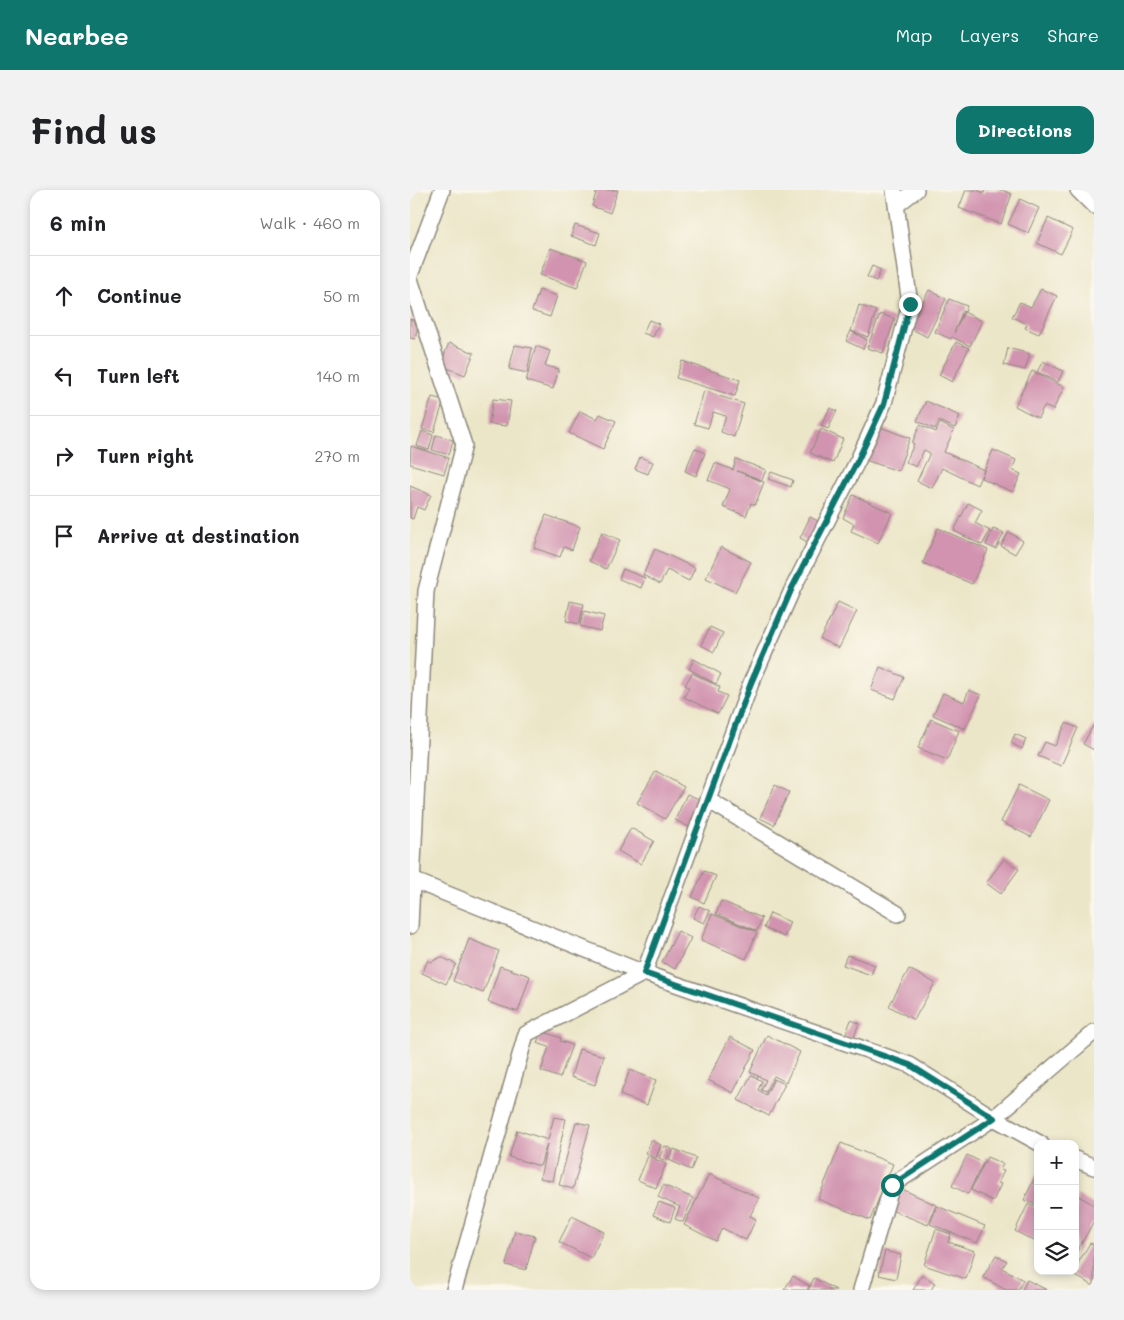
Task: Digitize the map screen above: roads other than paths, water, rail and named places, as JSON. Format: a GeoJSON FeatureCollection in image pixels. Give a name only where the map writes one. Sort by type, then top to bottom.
{"type":"FeatureCollection","features":[{"type":"Feature","properties":{"kind":"street"},"geometry":{"type":"LineString","coordinates":[[410,926],[426,591],[464,445],[410,277],[442,190]]}},
{"type":"Feature","properties":{"kind":"street"},"geometry":{"type":"LineString","coordinates":[[454,1290],[526,1034],[644,973],[751,683],[792,588],[858,460],[884,404],[910,304],[896,197],[916,190]]}},
{"type":"Feature","properties":{"kind":"street"},"geometry":{"type":"LineString","coordinates":[[1078,190],[1094,206]]}},
{"type":"Feature","properties":{"kind":"street"},"geometry":{"type":"LineString","coordinates":[[708,800],[898,914]]}},
{"type":"Feature","properties":{"kind":"street"},"geometry":{"type":"LineString","coordinates":[[412,879],[644,973],[910,1065],[994,1118],[1034,1140]]}},
{"type":"Feature","properties":{"kind":"street"},"geometry":{"type":"LineString","coordinates":[[861,1290],[892,1185],[994,1118],[1094,1032]]}},
{"type":"Feature","properties":{"kind":"street"},"geometry":{"type":"LineString","coordinates":[[1079,1161],[1094,1167]]}}]}
